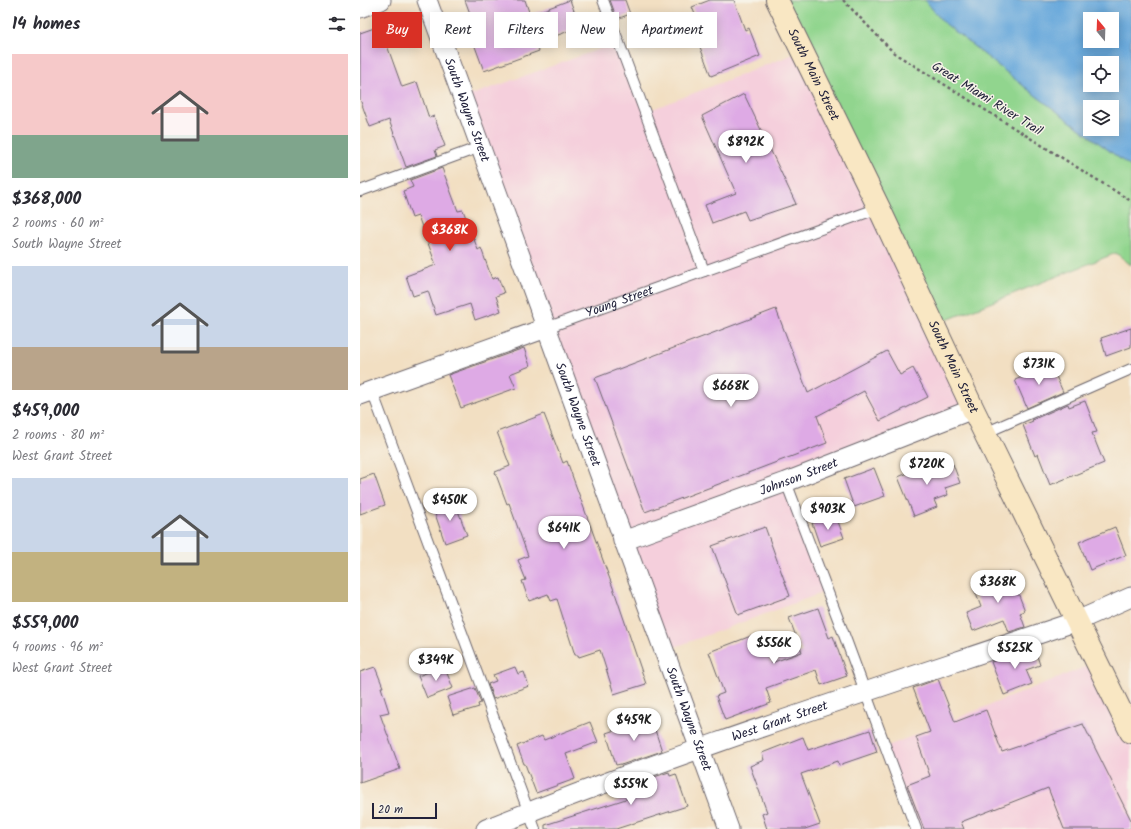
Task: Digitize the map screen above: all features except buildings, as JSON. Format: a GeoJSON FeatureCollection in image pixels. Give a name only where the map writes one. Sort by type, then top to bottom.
{"type":"FeatureCollection","features":[{"type":"Feature","properties":{"kind":"main road","name":"South Main Street"},"geometry":{"type":"LineString","coordinates":[[777,0],[879,208],[973,409],[1131,732]]}},
{"type":"Feature","properties":{"kind":"street"},"geometry":{"type":"LineString","coordinates":[[360,8],[382,0]]}},
{"type":"Feature","properties":{"kind":"street","name":"South Wayne Street"},"geometry":{"type":"LineString","coordinates":[[427,0],[623,541],[730,829]]}},
{"type":"Feature","properties":{"kind":"street","name":"Young Street"},"geometry":{"type":"LineString","coordinates":[[366,393],[546,328]]}},
{"type":"Feature","properties":{"kind":"street","name":"Johnson Street"},"geometry":{"type":"LineString","coordinates":[[623,541],[786,482],[973,409]]}},
{"type":"Feature","properties":{"kind":"street","name":"West Grant Street"},"geometry":{"type":"LineString","coordinates":[[486,829],[532,820],[700,749],[1077,621],[1131,596]]}},
{"type":"Feature","properties":{"kind":"lane"},"geometry":{"type":"LineString","coordinates":[[603,0],[704,272]]}},
{"type":"Feature","properties":{"kind":"lane"},"geometry":{"type":"LineString","coordinates":[[360,191],[480,147]]}},
{"type":"Feature","properties":{"kind":"lane","name":"Young Street"},"geometry":{"type":"LineString","coordinates":[[546,328],[879,208]]}},
{"type":"Feature","properties":{"kind":"lane"},"geometry":{"type":"LineString","coordinates":[[985,433],[1131,369]]}},
{"type":"Feature","properties":{"kind":"lane"},"geometry":{"type":"LineString","coordinates":[[366,393],[532,820]]}},
{"type":"Feature","properties":{"kind":"lane"},"geometry":{"type":"LineString","coordinates":[[786,482],[916,829]]}},
{"type":"Feature","properties":{"kind":"path","name":"Great Miami River Trail"},"geometry":{"type":"LineString","coordinates":[[843,0],[894,53],[1131,201]]}},
{"type":"Feature","properties":{"kind":"shaded area"},"geometry":{"type":"Polygon","coordinates":[[[619,42],[645,112],[802,51],[973,409],[786,482],[827,591],[664,651],[463,98],[602,48],[619,48],[619,42]]]}},
{"type":"Feature","properties":{"kind":"shaded area"},"geometry":{"type":"Polygon","coordinates":[[[1097,662],[1131,732],[1131,829],[916,829],[885,747],[1097,662]]]}},
{"type":"Feature","properties":{"kind":"green space"},"geometry":{"type":"Polygon","coordinates":[[[777,0],[925,0],[942,21],[1083,131],[1083,136],[1090,136],[1131,167],[1131,265],[1116,253],[934,325],[777,0]]]}},
{"type":"Feature","properties":{"kind":"water"},"geometry":{"type":"Polygon","coordinates":[[[925,0],[1131,0],[1131,167],[1090,136],[1119,136],[1119,100],[1083,100],[1083,131],[942,21],[925,0]]]}}]}
